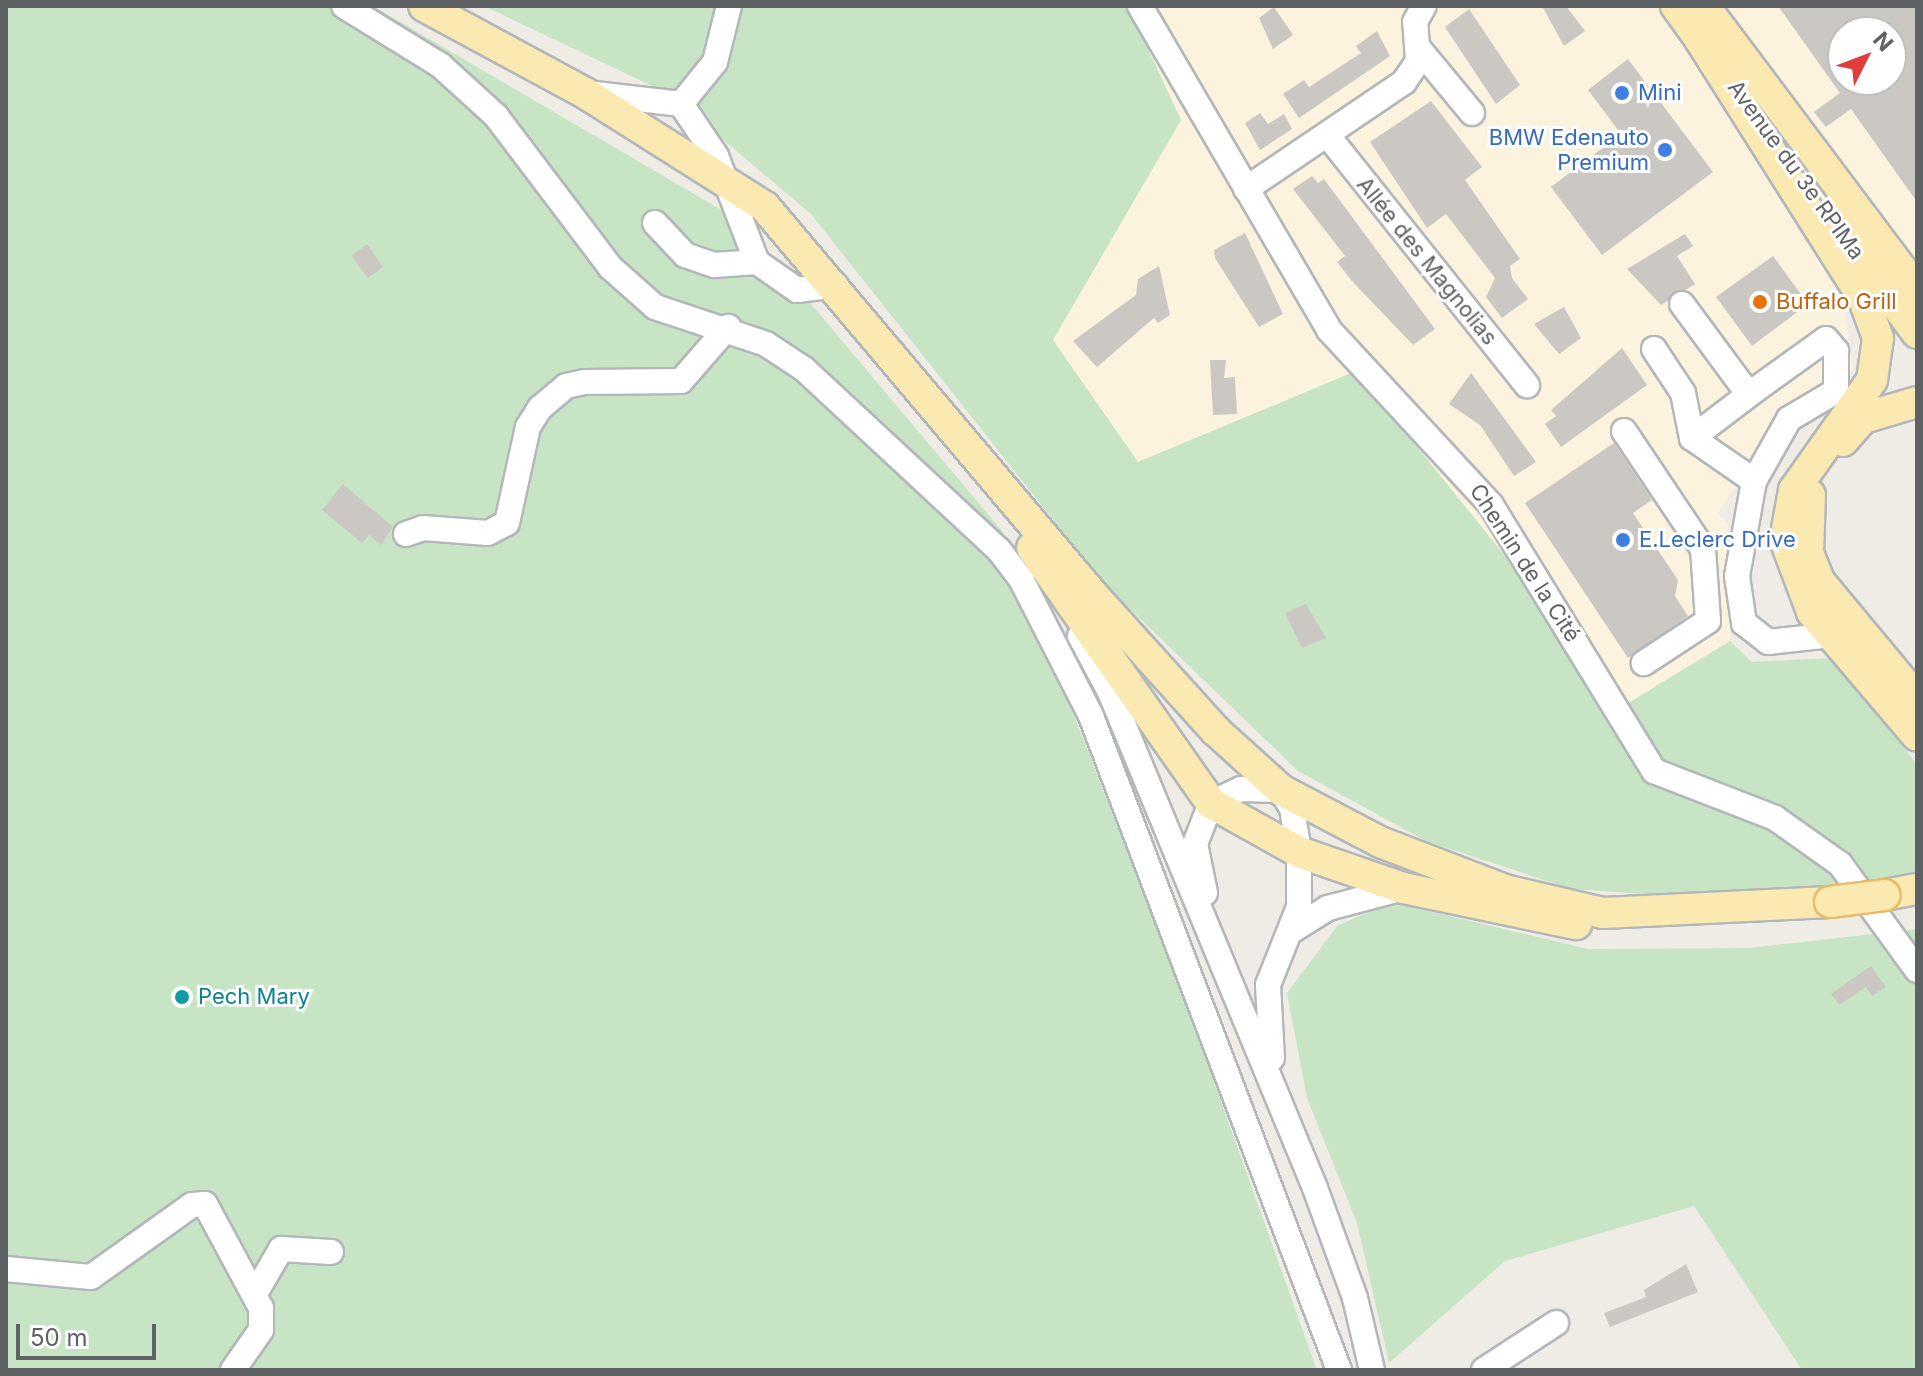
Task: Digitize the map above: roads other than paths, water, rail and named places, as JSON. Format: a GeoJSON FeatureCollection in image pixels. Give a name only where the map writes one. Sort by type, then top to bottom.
{"type":"FeatureCollection","features":[{"type":"Feature","properties":{"kind":"main road"},"geometry":{"type":"LineString","coordinates":[[424,6],[585,93],[726,178],[765,207],[836,285],[1148,657],[1281,790],[1380,842],[1491,885],[1603,913],[1836,908],[1906,903]]}},
{"type":"Feature","properties":{"kind":"main road","name":"Avenue du 3e RPIMa"},"geometry":{"type":"LineString","coordinates":[[1676,6],[1917,333]]}},
{"type":"Feature","properties":{"kind":"main road","name":"Avenue du 3e RPIMa"},"geometry":{"type":"LineString","coordinates":[[1704,6],[1803,140]]}},
{"type":"Feature","properties":{"kind":"main road"},"geometry":{"type":"LineString","coordinates":[[1699,38],[1863,297],[1878,338],[1872,380],[1808,462],[1786,515],[1790,569],[1828,615],[1917,736]]}},
{"type":"Feature","properties":{"kind":"main road"},"geometry":{"type":"LineString","coordinates":[[1803,140],[1917,273]]}},
{"type":"Feature","properties":{"kind":"main road"},"geometry":{"type":"LineString","coordinates":[[1803,140],[1917,290]]}},
{"type":"Feature","properties":{"kind":"main road"},"geometry":{"type":"LineString","coordinates":[[1917,402],[1863,418],[1811,486],[1808,553],[1828,615],[1917,698]]}},
{"type":"Feature","properties":{"kind":"main road"},"geometry":{"type":"LineString","coordinates":[[947,420],[1033,549],[1211,803],[1299,852],[1403,888],[1529,918],[1623,930],[1708,932],[1836,908]]}},
{"type":"Feature","properties":{"kind":"street"},"geometry":{"type":"LineString","coordinates":[[344,6],[440,65],[496,116],[610,267],[655,307],[728,327],[804,369],[999,550],[1022,581],[1091,716],[1339,1370]]}},
{"type":"Feature","properties":{"kind":"street"},"geometry":{"type":"LineString","coordinates":[[681,104],[715,62],[729,6]]}},
{"type":"Feature","properties":{"kind":"street","name":"Chemin de la Cité"},"geometry":{"type":"LineString","coordinates":[[1140,6],[1346,354],[1443,444],[1491,505],[1654,771],[1775,818],[1840,864],[1917,970]]}},
{"type":"Feature","properties":{"kind":"street"},"geometry":{"type":"LineString","coordinates":[[1424,6],[1415,22],[1419,49],[1472,113]]}},
{"type":"Feature","properties":{"kind":"street"},"geometry":{"type":"LineString","coordinates":[[1246,189],[1404,82],[1419,49]]}},
{"type":"Feature","properties":{"kind":"street"},"geometry":{"type":"LineString","coordinates":[[585,93],[681,104]]}},
{"type":"Feature","properties":{"kind":"street"},"geometry":{"type":"LineString","coordinates":[[681,104],[726,178],[757,262],[797,290],[836,285]]}},
{"type":"Feature","properties":{"kind":"street","name":"Allée des Magnolias"},"geometry":{"type":"LineString","coordinates":[[1328,136],[1527,385]]}},
{"type":"Feature","properties":{"kind":"street"},"geometry":{"type":"LineString","coordinates":[[655,223],[685,255],[714,265],[757,262]]}},
{"type":"Feature","properties":{"kind":"street"},"geometry":{"type":"LineString","coordinates":[[1682,304],[1744,388],[1755,390]]}},
{"type":"Feature","properties":{"kind":"street"},"geometry":{"type":"LineString","coordinates":[[406,534],[488,533],[507,523],[528,427],[540,408],[566,386],[585,382],[681,381],[728,327]]}},
{"type":"Feature","properties":{"kind":"street"},"geometry":{"type":"LineString","coordinates":[[1692,438],[1826,339],[1841,380],[1836,391],[1789,419],[1754,481],[1737,576],[1744,623],[1775,644],[1828,615]]}},
{"type":"Feature","properties":{"kind":"street"},"geometry":{"type":"LineString","coordinates":[[1654,349],[1683,393],[1692,438],[1754,481]]}},
{"type":"Feature","properties":{"kind":"street"},"geometry":{"type":"LineString","coordinates":[[1624,431],[1703,549],[1708,621],[1644,663]]}},
{"type":"Feature","properties":{"kind":"street"},"geometry":{"type":"LineString","coordinates":[[1033,549],[1110,692],[1278,1096],[1355,1298],[1372,1370]]}},
{"type":"Feature","properties":{"kind":"street"},"geometry":{"type":"LineString","coordinates":[[1705,575],[1737,576]]}},
{"type":"Feature","properties":{"kind":"street"},"geometry":{"type":"LineString","coordinates":[[1213,942],[1195,844],[1211,803],[1241,789],[1281,790],[1299,852],[1291,931],[1267,996],[1278,1096]]}},
{"type":"Feature","properties":{"kind":"street"},"geometry":{"type":"LineString","coordinates":[[1291,931],[1328,908],[1403,888]]}},
{"type":"Feature","properties":{"kind":"street"},"geometry":{"type":"LineString","coordinates":[[6,1269],[91,1277],[192,1205],[205,1204],[256,1292],[261,1330],[233,1370]]}},
{"type":"Feature","properties":{"kind":"street"},"geometry":{"type":"LineString","coordinates":[[256,1292],[281,1249],[331,1252]]}},
{"type":"Feature","properties":{"kind":"street"},"geometry":{"type":"LineString","coordinates":[[1484,1370],[1556,1323]]}},
{"type":"Feature","properties":{"kind":"place","name":"Mini"},"geometry":{"type":"Point","coordinates":[1622,93]}},
{"type":"Feature","properties":{"kind":"place","name":"BMW Edenauto Premium"},"geometry":{"type":"Point","coordinates":[1665,150]}},
{"type":"Feature","properties":{"kind":"place","name":"Buffalo Grill"},"geometry":{"type":"Point","coordinates":[1760,302]}},
{"type":"Feature","properties":{"kind":"place","name":"E.Leclerc Drive"},"geometry":{"type":"Point","coordinates":[1623,540]}},
{"type":"Feature","properties":{"kind":"place","name":"Pech Mary"},"geometry":{"type":"Point","coordinates":[182,997]}}]}
